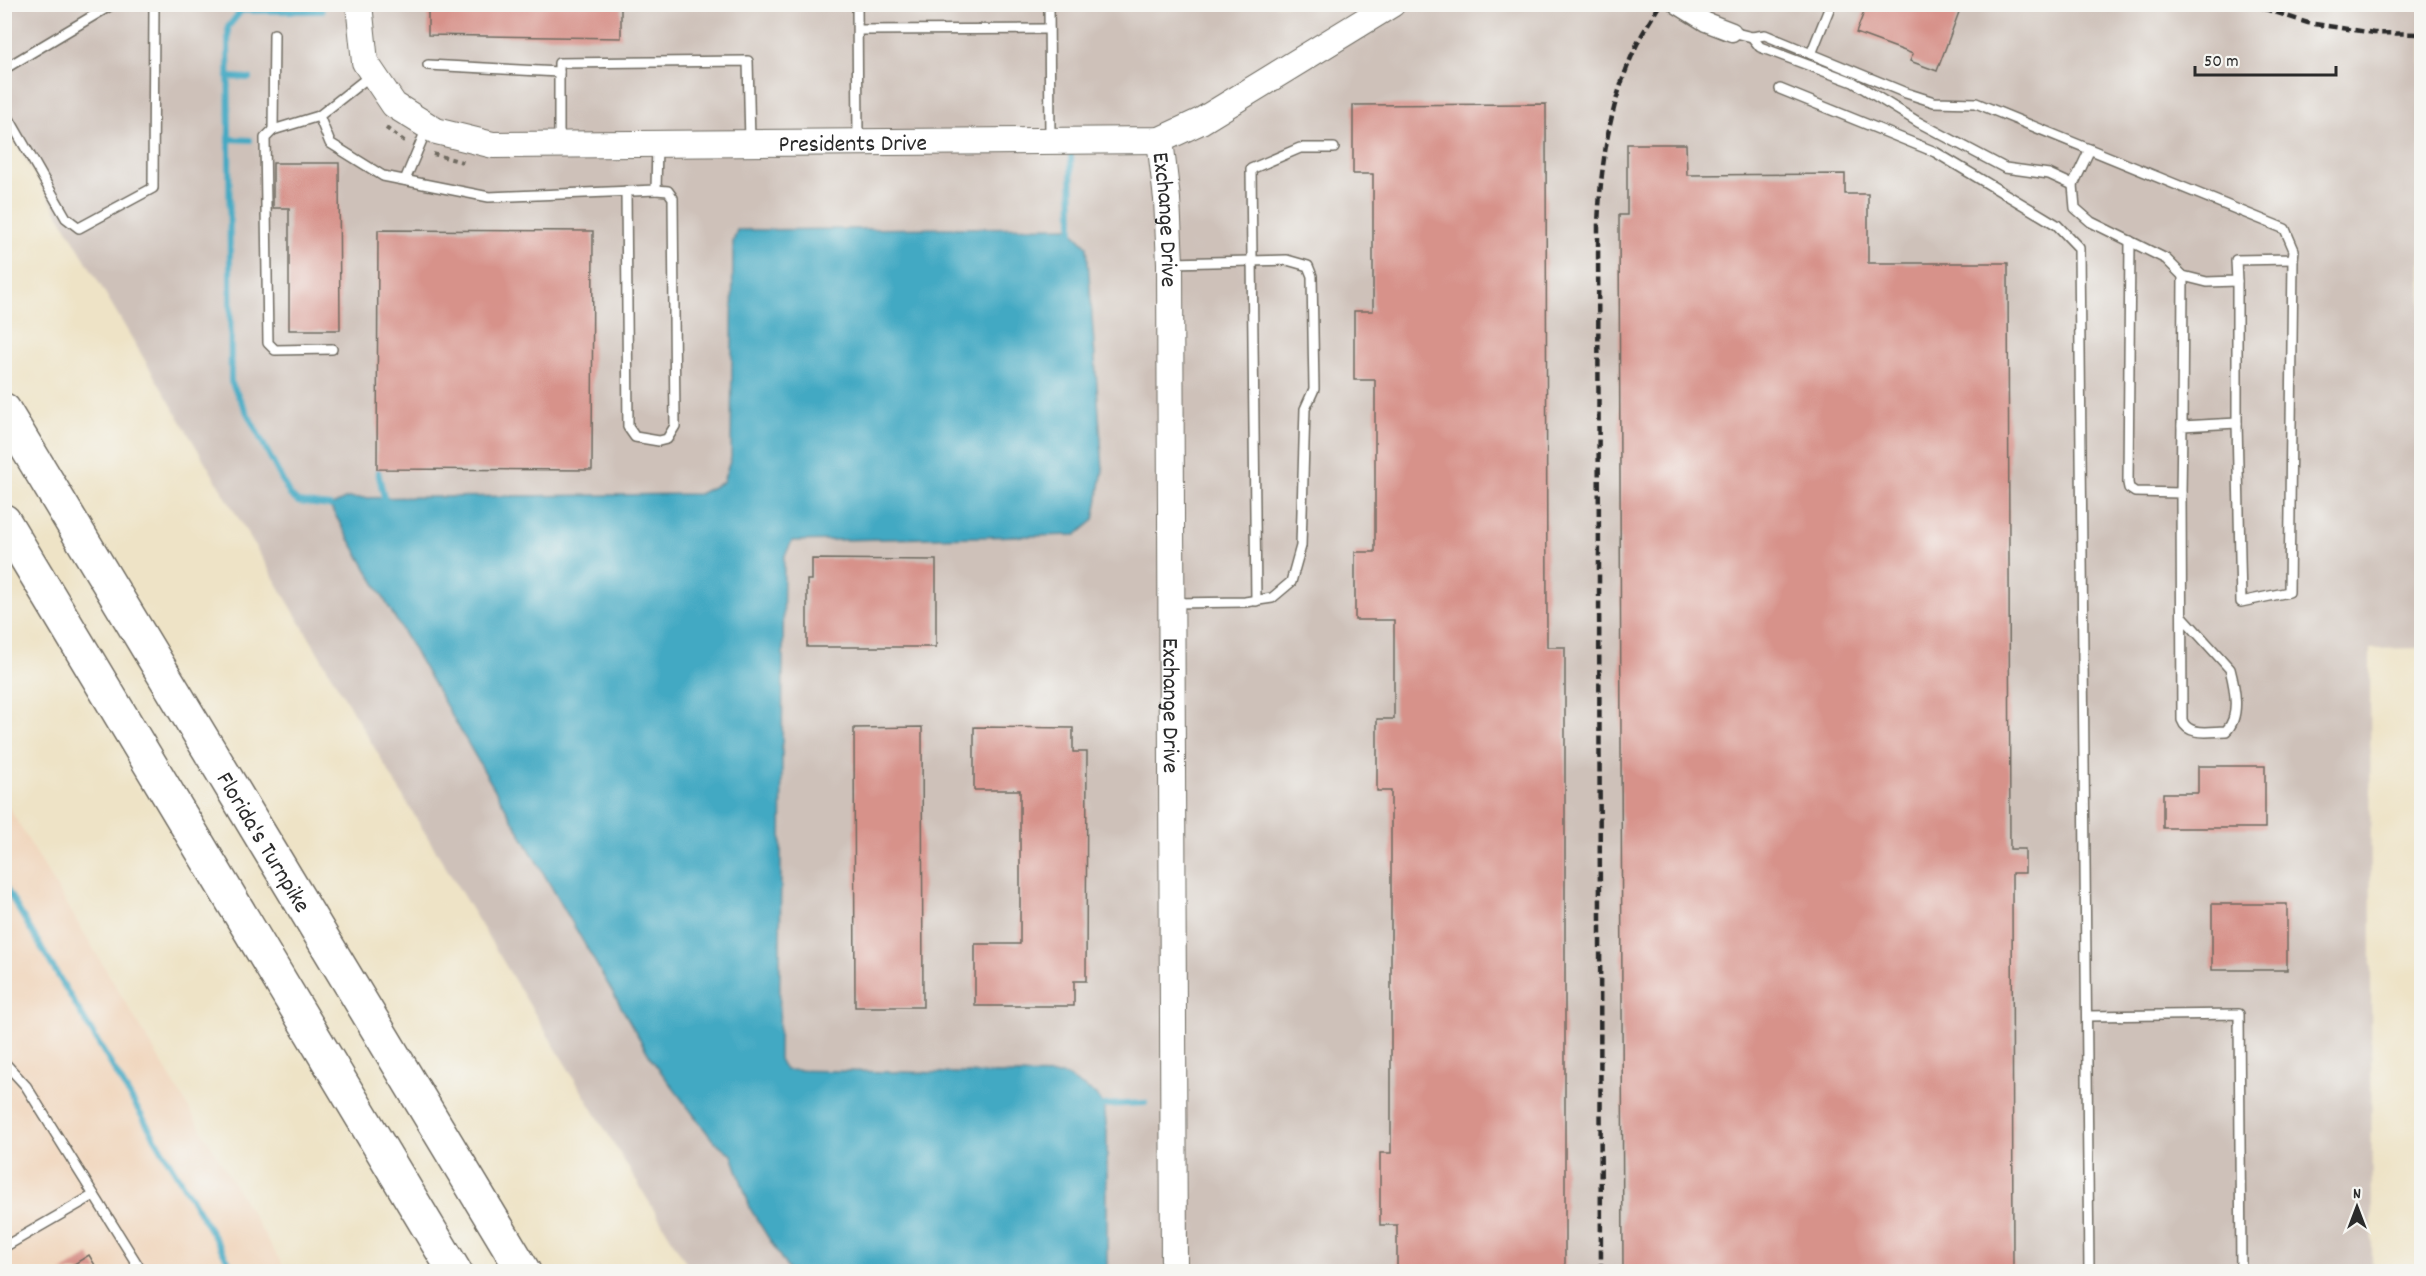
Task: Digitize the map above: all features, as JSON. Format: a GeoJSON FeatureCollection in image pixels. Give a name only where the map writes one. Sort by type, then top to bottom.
{"type":"FeatureCollection","features":[{"type":"Feature","properties":{"kind":"highway","name":"Florida's Turnpike"},"geometry":{"type":"LineString","coordinates":[[4,410],[524,1272]]}},
{"type":"Feature","properties":{"kind":"highway"},"geometry":{"type":"LineString","coordinates":[[4,521],[455,1272]]}},
{"type":"Feature","properties":{"kind":"street","name":"Presidents Drive"},"geometry":{"type":"LineString","coordinates":[[359,4],[365,62],[394,105],[436,131],[493,145],[1160,140],[1201,121],[1392,4]]}},
{"type":"Feature","properties":{"kind":"street"},"geometry":{"type":"LineString","coordinates":[[1677,4],[1707,22],[1732,32]]}},
{"type":"Feature","properties":{"kind":"street","name":"Exchange Drive"},"geometry":{"type":"LineString","coordinates":[[1160,140],[1167,200],[1170,263],[1174,1272]]}},
{"type":"Feature","properties":{"kind":"lane"},"geometry":{"type":"LineString","coordinates":[[4,69],[112,4]]}},
{"type":"Feature","properties":{"kind":"lane"},"geometry":{"type":"LineString","coordinates":[[4,110],[66,218],[79,228],[153,188],[154,4]]}},
{"type":"Feature","properties":{"kind":"lane"},"geometry":{"type":"LineString","coordinates":[[858,4],[858,142]]}},
{"type":"Feature","properties":{"kind":"lane"},"geometry":{"type":"LineString","coordinates":[[1049,4],[1050,141]]}},
{"type":"Feature","properties":{"kind":"lane"},"geometry":{"type":"LineString","coordinates":[[1811,54],[1831,4]]}},
{"type":"Feature","properties":{"kind":"lane"},"geometry":{"type":"LineString","coordinates":[[858,30],[1049,29]]}},
{"type":"Feature","properties":{"kind":"lane"},"geometry":{"type":"LineString","coordinates":[[1732,32],[1752,37],[1765,36],[1906,93],[1934,102],[1976,103],[2284,229],[2294,250],[2289,592],[2241,602],[2236,260],[2293,259]]}},
{"type":"Feature","properties":{"kind":"lane"},"geometry":{"type":"LineString","coordinates":[[273,130],[274,34]]}},
{"type":"Feature","properties":{"kind":"lane"},"geometry":{"type":"LineString","coordinates":[[1752,37],[1760,47],[1853,82],[1917,122],[2005,168],[2049,174],[2073,185]]}},
{"type":"Feature","properties":{"kind":"lane"},"geometry":{"type":"LineString","coordinates":[[559,144],[559,63],[748,60],[750,143]]}},
{"type":"Feature","properties":{"kind":"lane"},"geometry":{"type":"LineString","coordinates":[[428,65],[559,72]]}},
{"type":"Feature","properties":{"kind":"lane"},"geometry":{"type":"LineString","coordinates":[[332,349],[275,350],[268,343],[265,138],[273,130],[319,116],[372,73]]}},
{"type":"Feature","properties":{"kind":"lane"},"geometry":{"type":"LineString","coordinates":[[1780,89],[1935,152],[2057,225],[2079,248],[2089,1272]]}},
{"type":"Feature","properties":{"kind":"lane"},"geometry":{"type":"LineString","coordinates":[[319,116],[330,143],[383,176],[489,197],[626,191],[668,191],[673,198],[675,426],[667,439],[658,441],[635,437],[628,427],[626,191]]}},
{"type":"Feature","properties":{"kind":"lane"},"geometry":{"type":"LineString","coordinates":[[405,180],[428,126]]}},
{"type":"Feature","properties":{"kind":"lane"},"geometry":{"type":"LineString","coordinates":[[656,190],[657,144]]}},
{"type":"Feature","properties":{"kind":"lane"},"geometry":{"type":"LineString","coordinates":[[1256,601],[1251,169],[1300,148],[1334,148]]}},
{"type":"Feature","properties":{"kind":"lane"},"geometry":{"type":"LineString","coordinates":[[2090,149],[2073,185],[2075,208],[2091,222],[2166,259],[2183,276],[2206,282],[2237,281]]}},
{"type":"Feature","properties":{"kind":"lane"},"geometry":{"type":"LineString","coordinates":[[2130,241],[2129,488],[2135,492],[2181,493]]}},
{"type":"Feature","properties":{"kind":"lane"},"geometry":{"type":"LineString","coordinates":[[1170,263],[1287,261],[1308,266],[1311,276],[1314,389],[1305,409],[1301,546],[1291,582],[1272,598],[1256,601],[1171,603]]}},
{"type":"Feature","properties":{"kind":"lane"},"geometry":{"type":"LineString","coordinates":[[2182,616],[2230,669],[2233,680],[2235,719],[2226,731],[2190,731],[2184,725],[2182,616],[2181,493],[2183,276]]}},
{"type":"Feature","properties":{"kind":"lane"},"geometry":{"type":"LineString","coordinates":[[2182,426],[2237,423]]}},
{"type":"Feature","properties":{"kind":"lane"},"geometry":{"type":"LineString","coordinates":[[2086,1016],[2239,1014],[2241,1272]]}},
{"type":"Feature","properties":{"kind":"lane"},"geometry":{"type":"LineString","coordinates":[[4,1062],[26,1086],[142,1272]]}},
{"type":"Feature","properties":{"kind":"lane"},"geometry":{"type":"LineString","coordinates":[[4,1247],[94,1195]]}},
{"type":"Feature","properties":{"kind":"shaded area"},"geometry":{"type":"Polygon","coordinates":[[[4,5],[2421,5],[2421,648],[2370,649],[2372,1271],[691,1271],[416,818],[5,124],[4,5]]]}},
{"type":"Feature","properties":{"kind":"shaded area"},"geometry":{"type":"Polygon","coordinates":[[[5,801],[286,1271],[5,1271],[5,801]]]}},
{"type":"Feature","properties":{"kind":"water"},"geometry":{"type":"Polygon","coordinates":[[[1068,227],[1087,246],[1103,470],[1094,520],[1076,535],[792,541],[784,558],[779,1059],[785,1070],[1064,1075],[1094,1093],[1104,1105],[1107,1131],[1107,1271],[789,1271],[751,1210],[732,1155],[712,1139],[652,1060],[330,506],[347,498],[699,494],[723,482],[731,458],[733,242],[737,230],[1068,227]]]}},
{"type":"Feature","properties":{"kind":"building"},"geometry":{"type":"Polygon","coordinates":[[[428,4],[621,4],[621,38],[428,35],[428,4]]]}},
{"type":"Feature","properties":{"kind":"building"},"geometry":{"type":"Polygon","coordinates":[[[1867,4],[1962,4],[1937,71],[1910,61],[1913,54],[1856,33],[1867,4]]]}},
{"type":"Feature","properties":{"kind":"building"},"geometry":{"type":"Polygon","coordinates":[[[1546,104],[1547,647],[1565,647],[1565,1272],[1397,1272],[1397,1225],[1380,1225],[1380,1153],[1391,1153],[1391,791],[1377,791],[1377,719],[1394,719],[1394,620],[1355,620],[1355,552],[1375,552],[1375,380],[1354,380],[1354,311],[1373,311],[1373,174],[1353,174],[1353,105],[1546,104]]]}},
{"type":"Feature","properties":{"kind":"building"},"geometry":{"type":"Polygon","coordinates":[[[1627,144],[1686,144],[1687,175],[1845,174],[1845,194],[1868,194],[1868,263],[2008,263],[2010,849],[2025,849],[2025,873],[2012,873],[2013,1272],[1623,1272],[1619,215],[1627,215],[1627,144]]]}},
{"type":"Feature","properties":{"kind":"building"},"geometry":{"type":"Polygon","coordinates":[[[273,163],[339,163],[340,330],[289,330],[289,208],[273,208],[273,163]]]}},
{"type":"Feature","properties":{"kind":"building"},"geometry":{"type":"Polygon","coordinates":[[[378,230],[593,231],[592,470],[377,469],[378,230]]]}},
{"type":"Feature","properties":{"kind":"building"},"geometry":{"type":"Polygon","coordinates":[[[812,559],[936,560],[936,647],[807,647],[807,580],[812,580],[812,559]]]}},
{"type":"Feature","properties":{"kind":"building"},"geometry":{"type":"Polygon","coordinates":[[[922,727],[923,1007],[855,1007],[854,728],[922,727]]]}},
{"type":"Feature","properties":{"kind":"building"},"geometry":{"type":"Polygon","coordinates":[[[974,727],[1073,728],[1073,752],[1087,752],[1086,981],[1074,981],[1074,1006],[975,1006],[975,944],[1020,944],[1020,790],[974,790],[974,727]]]}},
{"type":"Feature","properties":{"kind":"building"},"geometry":{"type":"Polygon","coordinates":[[[2198,766],[2265,766],[2265,828],[2163,828],[2163,793],[2198,793],[2198,766]]]}},
{"type":"Feature","properties":{"kind":"building"},"geometry":{"type":"Polygon","coordinates":[[[2212,904],[2287,904],[2287,970],[2212,970],[2212,904]]]}},
{"type":"Feature","properties":{"kind":"building"},"geometry":{"type":"Polygon","coordinates":[[[89,1255],[99,1272],[61,1272],[89,1255]]]}},
{"type":"Feature","properties":{"kind":"waterway"},"geometry":{"type":"LineString","coordinates":[[322,11],[241,11],[228,27],[231,382],[290,495],[298,502],[330,506]]}},
{"type":"Feature","properties":{"kind":"waterway"},"geometry":{"type":"LineString","coordinates":[[228,77],[249,78]]}},
{"type":"Feature","properties":{"kind":"waterway"},"geometry":{"type":"LineString","coordinates":[[229,139],[250,140]]}},
{"type":"Feature","properties":{"kind":"waterway"},"geometry":{"type":"LineString","coordinates":[[1071,152],[1072,231]]}},
{"type":"Feature","properties":{"kind":"waterway"},"geometry":{"type":"LineString","coordinates":[[378,472],[384,497]]}},
{"type":"Feature","properties":{"kind":"waterway"},"geometry":{"type":"LineString","coordinates":[[4,885],[235,1272]]}},
{"type":"Feature","properties":{"kind":"waterway"},"geometry":{"type":"LineString","coordinates":[[1104,1105],[1145,1103]]}},
{"type":"Feature","properties":{"kind":"railway"},"geometry":{"type":"LineString","coordinates":[[1601,1272],[1598,224],[1601,180],[1612,115],[1636,47],[1660,4]]}},
{"type":"Feature","properties":{"kind":"railway"},"geometry":{"type":"LineString","coordinates":[[2250,4],[2308,23],[2374,33],[2422,34]]}}]}
